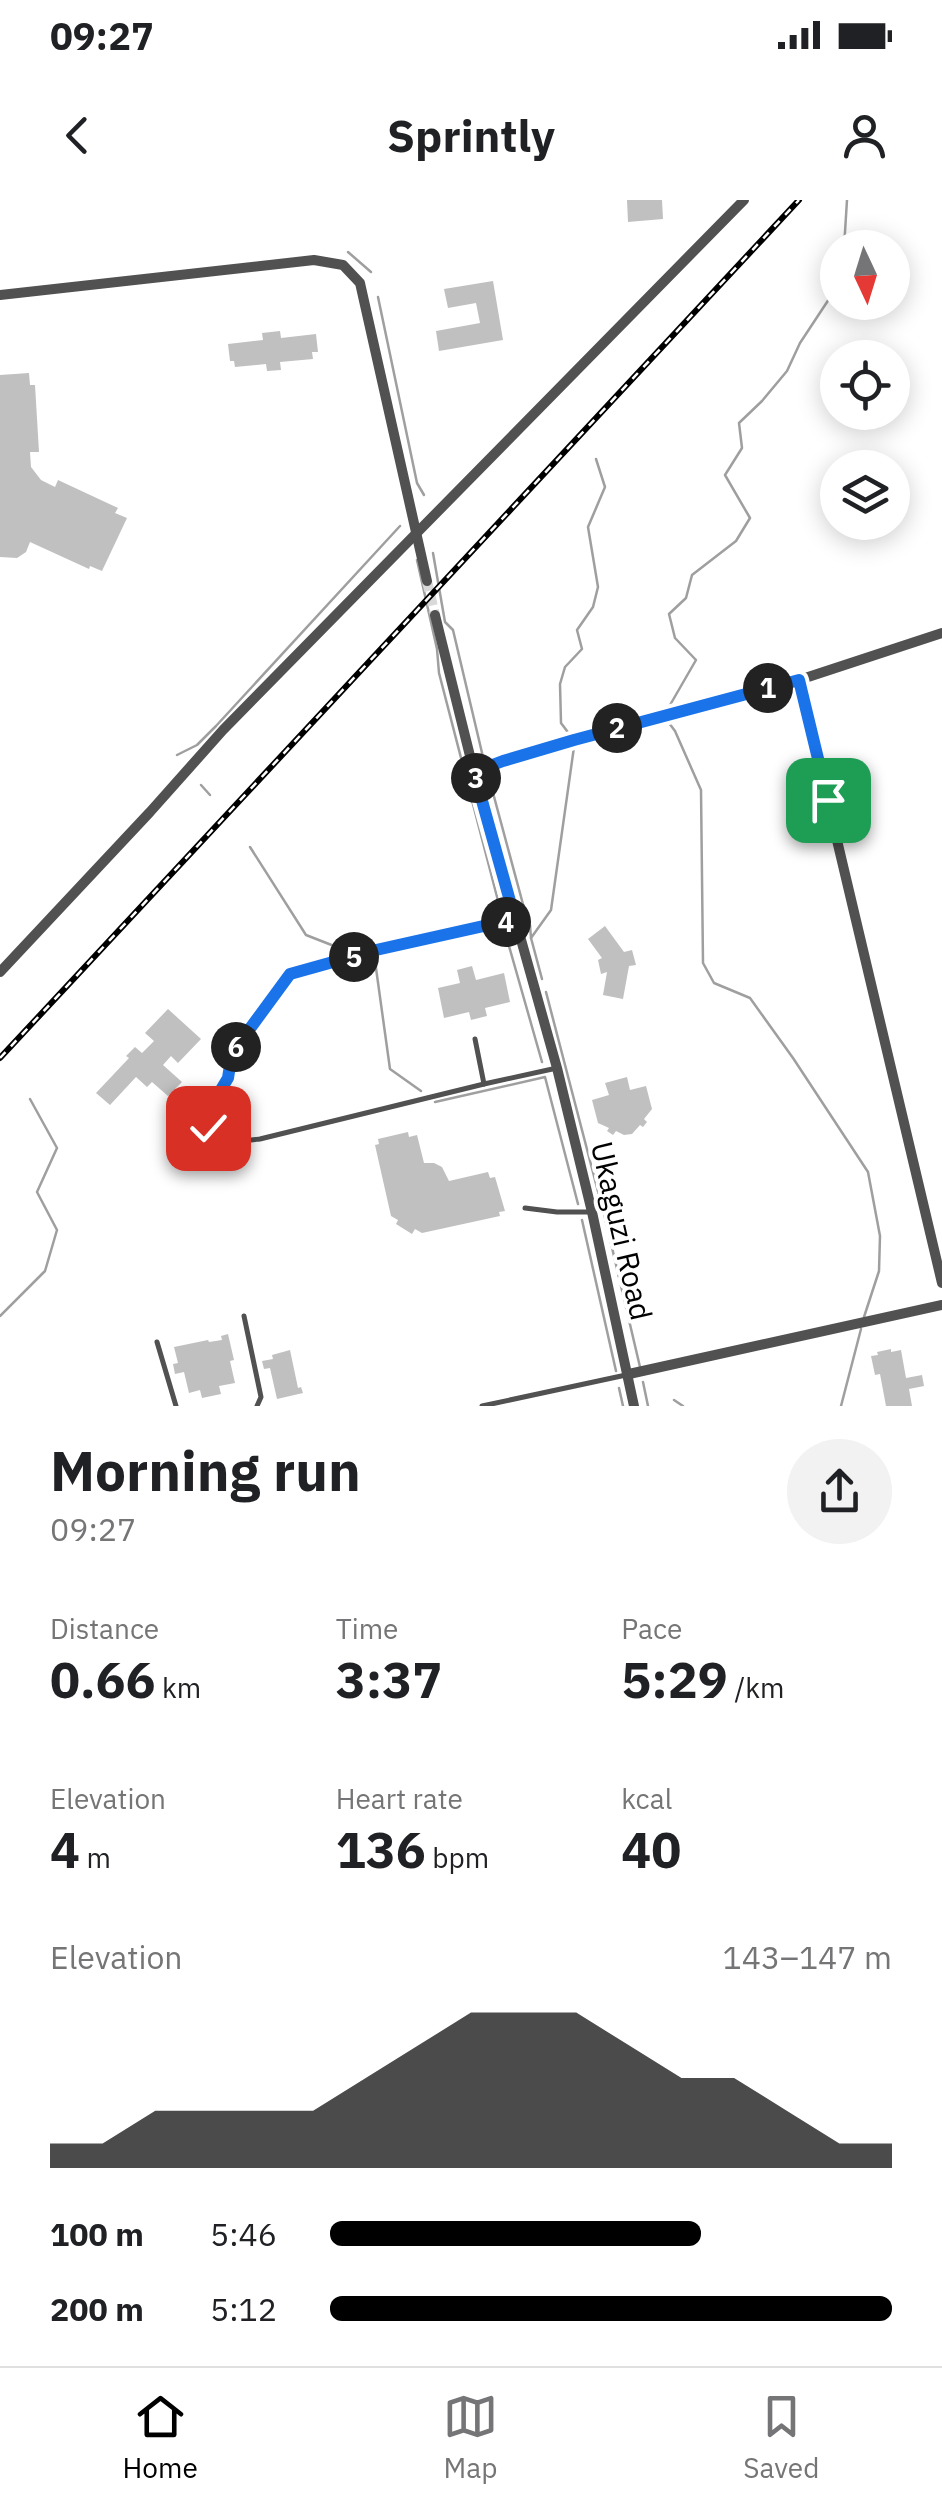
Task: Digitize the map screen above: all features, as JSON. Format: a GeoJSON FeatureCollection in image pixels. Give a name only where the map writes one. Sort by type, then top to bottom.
{"type":"FeatureCollection","features":[{"type":"Feature","properties":{"kind":"street"},"geometry":{"type":"LineString","coordinates":[[0,972],[223,730],[744,200]]}},
{"type":"Feature","properties":{"kind":"street"},"geometry":{"type":"LineString","coordinates":[[0,294],[314,260],[343,265],[360,284],[427,581]]}},
{"type":"Feature","properties":{"kind":"street","name":"Ukaguzi Road"},"geometry":{"type":"LineString","coordinates":[[435,615],[474,772],[557,1068],[634,1406]]}},
{"type":"Feature","properties":{"kind":"street"},"geometry":{"type":"LineString","coordinates":[[474,772],[574,740],[799,680],[942,633]]}},
{"type":"Feature","properties":{"kind":"street"},"geometry":{"type":"LineString","coordinates":[[799,680],[942,1283]]}},
{"type":"Feature","properties":{"kind":"street"},"geometry":{"type":"LineString","coordinates":[[629,1374],[942,1305]]}},
{"type":"Feature","properties":{"kind":"lane"},"geometry":{"type":"LineString","coordinates":[[515,919],[290,974],[232,1053],[228,1078],[213,1103],[208,1128],[216,1137],[236,1142],[260,1139],[557,1068]]}},
{"type":"Feature","properties":{"kind":"lane"},"geometry":{"type":"LineString","coordinates":[[475,1039],[484,1084]]}},
{"type":"Feature","properties":{"kind":"lane"},"geometry":{"type":"LineString","coordinates":[[525,1208],[592,1212]]}},
{"type":"Feature","properties":{"kind":"lane"},"geometry":{"type":"LineString","coordinates":[[244,1316],[261,1397],[256,1406]]}},
{"type":"Feature","properties":{"kind":"lane"},"geometry":{"type":"LineString","coordinates":[[158,1342],[176,1406]]}},
{"type":"Feature","properties":{"kind":"lane"},"geometry":{"type":"LineString","coordinates":[[482,1406],[629,1374]]}},
{"type":"Feature","properties":{"kind":"building"},"geometry":{"type":"Polygon","coordinates":[[[627,200],[662,200],[663,219],[628,222],[627,200]]]}},
{"type":"Feature","properties":{"kind":"building"},"geometry":{"type":"Polygon","coordinates":[[[493,281],[503,340],[439,351],[436,331],[480,323],[476,303],[448,308],[444,289],[493,281]]]}},
{"type":"Feature","properties":{"kind":"building"},"geometry":{"type":"Polygon","coordinates":[[[280,331],[281,338],[316,334],[318,352],[312,352],[313,359],[280,362],[281,370],[267,371],[266,364],[235,367],[234,361],[230,361],[228,344],[263,340],[262,333],[280,331]]]}},
{"type":"Feature","properties":{"kind":"building"},"geometry":{"type":"Polygon","coordinates":[[[29,373],[30,385],[35,385],[39,452],[30,452],[31,467],[41,480],[55,487],[58,480],[118,508],[115,513],[127,518],[102,571],[90,566],[89,569],[30,542],[26,552],[17,558],[0,557],[0,375],[29,373]]]}},
{"type":"Feature","properties":{"kind":"building"},"geometry":{"type":"Polygon","coordinates":[[[605,926],[624,952],[632,950],[636,965],[629,966],[623,999],[603,995],[607,972],[601,974],[598,960],[602,958],[588,939],[605,926]]]}},
{"type":"Feature","properties":{"kind":"building"},"geometry":{"type":"Polygon","coordinates":[[[472,966],[476,980],[504,973],[510,1002],[485,1008],[487,1016],[471,1020],[469,1012],[444,1018],[438,988],[460,983],[457,970],[472,966]]]}},
{"type":"Feature","properties":{"kind":"building"},"geometry":{"type":"Polygon","coordinates":[[[168,1009],[201,1039],[178,1063],[171,1056],[163,1065],[182,1082],[168,1096],[152,1082],[147,1087],[136,1077],[110,1105],[96,1093],[135,1047],[142,1053],[154,1041],[145,1033],[168,1009]]]}},
{"type":"Feature","properties":{"kind":"building"},"geometry":{"type":"Polygon","coordinates":[[[627,1077],[630,1090],[646,1086],[652,1109],[643,1127],[640,1125],[632,1134],[616,1131],[613,1135],[598,1123],[592,1100],[609,1095],[605,1083],[627,1077]]]}},
{"type":"Feature","properties":{"kind":"building"},"geometry":{"type":"Polygon","coordinates":[[[408,1132],[409,1137],[417,1135],[424,1163],[442,1167],[449,1181],[488,1172],[490,1178],[495,1177],[505,1211],[499,1212],[500,1216],[422,1233],[415,1229],[412,1234],[396,1224],[375,1145],[379,1144],[378,1139],[408,1132]]]}},
{"type":"Feature","properties":{"kind":"building"},"geometry":{"type":"Polygon","coordinates":[[[228,1334],[235,1383],[219,1386],[221,1394],[202,1398],[200,1390],[189,1393],[184,1372],[175,1374],[173,1364],[178,1363],[174,1347],[222,1340],[221,1336],[228,1334]]]}},
{"type":"Feature","properties":{"kind":"building"},"geometry":{"type":"Polygon","coordinates":[[[290,1350],[298,1388],[303,1393],[277,1399],[270,1368],[264,1369],[262,1361],[290,1350]]]}},
{"type":"Feature","properties":{"kind":"building"},"geometry":{"type":"Polygon","coordinates":[[[901,1350],[906,1378],[922,1375],[924,1386],[909,1389],[912,1406],[886,1406],[880,1374],[875,1375],[871,1356],[901,1350]]]}},
{"type":"Feature","properties":{"kind":"waterway"},"geometry":{"type":"LineString","coordinates":[[845,230],[847,200]]}},
{"type":"Feature","properties":{"kind":"waterway"},"geometry":{"type":"LineString","coordinates":[[348,252],[371,272]]}},
{"type":"Feature","properties":{"kind":"waterway"},"geometry":{"type":"LineString","coordinates":[[378,297],[417,483],[424,495]]}},
{"type":"Feature","properties":{"kind":"waterway"},"geometry":{"type":"LineString","coordinates":[[666,712],[696,660],[675,638],[669,614],[686,598],[692,575],[736,541],[750,518],[725,475],[742,448],[739,423],[787,371],[820,313]]}},
{"type":"Feature","properties":{"kind":"waterway"},"geometry":{"type":"LineString","coordinates":[[570,735],[561,723],[560,684],[565,667],[582,649],[577,630],[593,607],[598,587],[588,527],[605,487],[596,459]]}},
{"type":"Feature","properties":{"kind":"waterway"},"geometry":{"type":"LineString","coordinates":[[177,755],[197,745],[216,726],[400,526]]}},
{"type":"Feature","properties":{"kind":"waterway"},"geometry":{"type":"LineString","coordinates":[[433,553],[445,622],[453,630],[483,757]]}},
{"type":"Feature","properties":{"kind":"waterway"},"geometry":{"type":"LineString","coordinates":[[417,560],[439,673],[502,916]]}},
{"type":"Feature","properties":{"kind":"waterway"},"geometry":{"type":"LineString","coordinates":[[666,719],[701,790],[703,963],[714,983],[750,998],[868,1172],[880,1236],[879,1271],[864,1317]]}},
{"type":"Feature","properties":{"kind":"waterway"},"geometry":{"type":"LineString","coordinates":[[531,938],[551,910],[574,747]]}},
{"type":"Feature","properties":{"kind":"waterway"},"geometry":{"type":"LineString","coordinates":[[489,778],[527,911]]}},
{"type":"Feature","properties":{"kind":"waterway"},"geometry":{"type":"LineString","coordinates":[[201,785],[210,795]]}},
{"type":"Feature","properties":{"kind":"waterway"},"geometry":{"type":"LineString","coordinates":[[250,847],[306,935],[352,953]]}},
{"type":"Feature","properties":{"kind":"waterway"},"geometry":{"type":"LineString","coordinates":[[530,925],[542,979]]}},
{"type":"Feature","properties":{"kind":"waterway"},"geometry":{"type":"LineString","coordinates":[[505,932],[542,1062]]}},
{"type":"Feature","properties":{"kind":"waterway"},"geometry":{"type":"LineString","coordinates":[[360,956],[375,961],[390,1069],[421,1091]]}},
{"type":"Feature","properties":{"kind":"waterway"},"geometry":{"type":"LineString","coordinates":[[546,992],[607,1226]]}},
{"type":"Feature","properties":{"kind":"waterway"},"geometry":{"type":"LineString","coordinates":[[435,1102],[545,1077],[578,1204]]}},
{"type":"Feature","properties":{"kind":"waterway"},"geometry":{"type":"LineString","coordinates":[[0,1316],[45,1271],[57,1230],[37,1192],[57,1148],[30,1099]]}},
{"type":"Feature","properties":{"kind":"waterway"},"geometry":{"type":"LineString","coordinates":[[582,1220],[616,1371]]}},
{"type":"Feature","properties":{"kind":"waterway"},"geometry":{"type":"LineString","coordinates":[[610,1239],[640,1367]]}},
{"type":"Feature","properties":{"kind":"waterway"},"geometry":{"type":"LineString","coordinates":[[841,1406],[861,1329]]}},
{"type":"Feature","properties":{"kind":"waterway"},"geometry":{"type":"LineString","coordinates":[[643,1382],[648,1406]]}},
{"type":"Feature","properties":{"kind":"waterway"},"geometry":{"type":"LineString","coordinates":[[619,1388],[623,1406]]}},
{"type":"Feature","properties":{"kind":"waterway"},"geometry":{"type":"LineString","coordinates":[[674,1400],[683,1406]]}},
{"type":"Feature","properties":{"kind":"tunnel"},"geometry":{"type":"LineString","coordinates":[[427,581],[435,615]]}},
{"type":"Feature","properties":{"kind":"railway"},"geometry":{"type":"LineString","coordinates":[[0,1058],[799,200]]}},
{"type":"Feature","properties":{"kind":"route"},"geometry":{"type":"LineString","coordinates":[[208,1128],[213,1103],[228,1078],[232,1053],[290,974],[515,919],[474,772],[574,740],[799,680],[828,800]]}}]}
